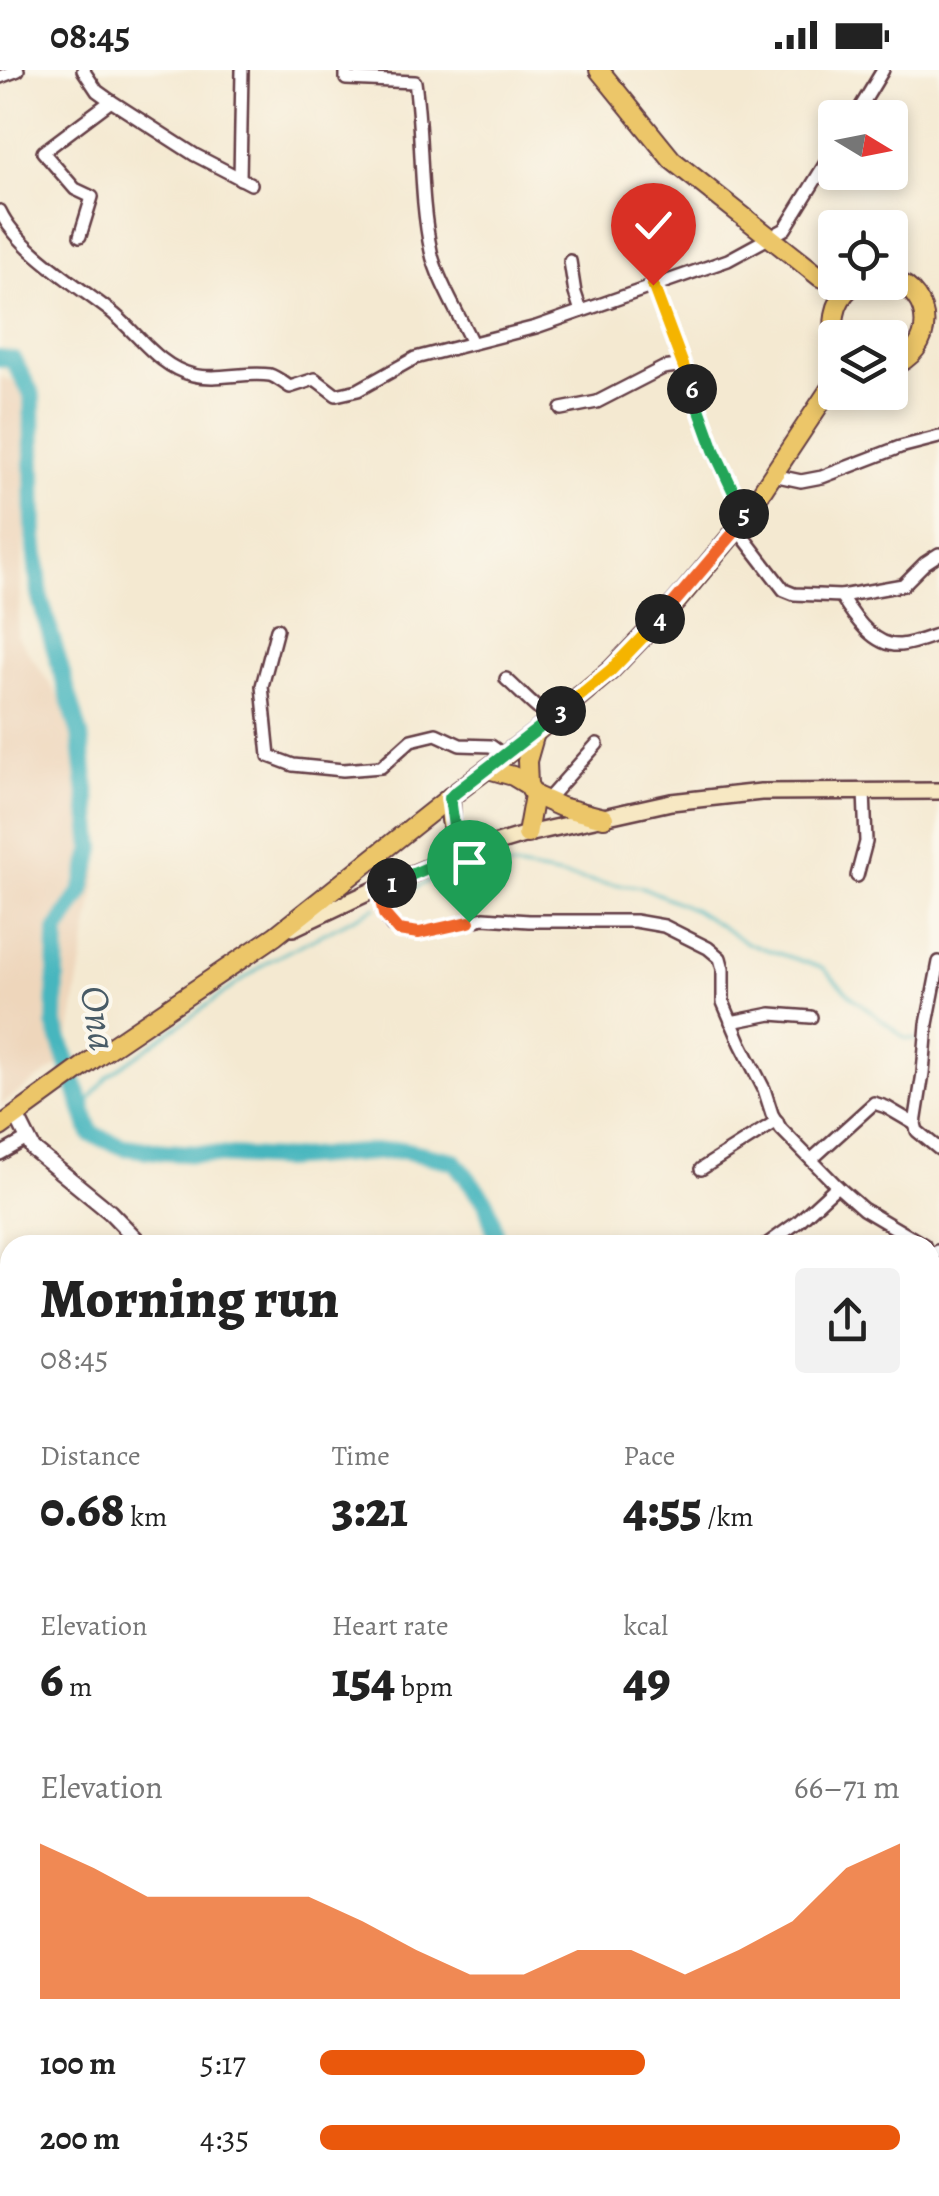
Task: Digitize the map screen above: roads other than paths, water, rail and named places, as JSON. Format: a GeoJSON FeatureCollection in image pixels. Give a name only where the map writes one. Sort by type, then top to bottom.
{"type":"FeatureCollection","features":[{"type":"Feature","properties":{"kind":"main road"},"geometry":{"type":"LineString","coordinates":[[599,70],[672,160],[771,238],[818,268]]}},
{"type":"Feature","properties":{"kind":"main road"},"geometry":{"type":"LineString","coordinates":[[908,288],[932,318],[908,358]]}},
{"type":"Feature","properties":{"kind":"main road"},"geometry":{"type":"LineString","coordinates":[[834,320],[837,300]]}},
{"type":"Feature","properties":{"kind":"main road"},"geometry":{"type":"LineString","coordinates":[[836,306],[837,300]]}},
{"type":"Feature","properties":{"kind":"main road"},"geometry":{"type":"LineString","coordinates":[[918,346],[939,337]]}},
{"type":"Feature","properties":{"kind":"main road"},"geometry":{"type":"LineString","coordinates":[[0,1126],[275,936],[611,670],[676,602],[741,523],[818,404]]}},
{"type":"Feature","properties":{"kind":"main road"},"geometry":{"type":"LineString","coordinates":[[527,834],[536,793],[527,760],[535,733]]}},
{"type":"Feature","properties":{"kind":"main road"},"geometry":{"type":"LineString","coordinates":[[488,769],[514,776],[536,793],[580,814],[604,818]]}},
{"type":"Feature","properties":{"kind":"main road"},"geometry":{"type":"LineString","coordinates":[[275,936],[379,894],[458,855],[527,834],[671,802],[761,792],[938,786]]}},
{"type":"Feature","properties":{"kind":"main road"},"geometry":{"type":"LineString","coordinates":[[450,798],[458,855]]}},
{"type":"Feature","properties":{"kind":"street"},"geometry":{"type":"LineString","coordinates":[[0,77],[18,70]]}},
{"type":"Feature","properties":{"kind":"street"},"geometry":{"type":"LineString","coordinates":[[84,70],[97,91],[111,101],[195,155],[245,181],[242,70]]}},
{"type":"Feature","properties":{"kind":"street"},"geometry":{"type":"LineString","coordinates":[[346,70],[346,80],[415,82],[430,249],[472,343]]}},
{"type":"Feature","properties":{"kind":"street"},"geometry":{"type":"LineString","coordinates":[[865,100],[883,70]]}},
{"type":"Feature","properties":{"kind":"street"},"geometry":{"type":"LineString","coordinates":[[80,236],[92,196],[75,190],[43,152],[111,101]]}},
{"type":"Feature","properties":{"kind":"street"},"geometry":{"type":"LineString","coordinates":[[0,210],[26,244],[116,316],[160,360],[193,375],[274,376],[290,386],[314,379],[342,395],[414,358],[536,327],[728,260],[785,229],[818,176]]}},
{"type":"Feature","properties":{"kind":"street"},"geometry":{"type":"LineString","coordinates":[[570,261],[580,311]]}},
{"type":"Feature","properties":{"kind":"street"},"geometry":{"type":"LineString","coordinates":[[653,285],[741,523],[784,590],[841,596],[903,585],[939,554]]}},
{"type":"Feature","properties":{"kind":"street"},"geometry":{"type":"LineString","coordinates":[[560,408],[597,402],[663,368],[684,366]]}},
{"type":"Feature","properties":{"kind":"street"},"geometry":{"type":"LineString","coordinates":[[773,475],[801,481],[822,477],[939,437]]}},
{"type":"Feature","properties":{"kind":"street"},"geometry":{"type":"LineString","coordinates":[[841,596],[866,630],[888,645],[938,638]]}},
{"type":"Feature","properties":{"kind":"street"},"geometry":{"type":"LineString","coordinates":[[276,629],[262,686],[269,756],[293,765],[343,770],[381,767],[412,740],[436,734],[460,746],[490,746],[505,756]]}},
{"type":"Feature","properties":{"kind":"street"},"geometry":{"type":"LineString","coordinates":[[506,678],[537,710],[552,719]]}},
{"type":"Feature","properties":{"kind":"street"},"geometry":{"type":"LineString","coordinates":[[536,793],[598,744]]}},
{"type":"Feature","properties":{"kind":"street"},"geometry":{"type":"LineString","coordinates":[[857,876],[866,842],[864,791]]}},
{"type":"Feature","properties":{"kind":"street"},"geometry":{"type":"LineString","coordinates":[[379,894],[384,914],[398,930],[419,933],[484,918],[635,920],[664,926],[708,948],[720,958],[724,1002],[731,1022],[781,1129],[836,1186],[897,1235]]}},
{"type":"Feature","properties":{"kind":"street"},"geometry":{"type":"LineString","coordinates":[[939,962],[915,1124],[917,1131],[939,1149]]}},
{"type":"Feature","properties":{"kind":"street"},"geometry":{"type":"LineString","coordinates":[[731,1022],[771,1014],[811,1017]]}},
{"type":"Feature","properties":{"kind":"street"},"geometry":{"type":"LineString","coordinates":[[812,1159],[874,1103],[915,1124]]}},
{"type":"Feature","properties":{"kind":"street"},"geometry":{"type":"LineString","coordinates":[[16,1115],[33,1149],[132,1235]]}},
{"type":"Feature","properties":{"kind":"street"},"geometry":{"type":"LineString","coordinates":[[701,1170],[776,1121]]}},
{"type":"Feature","properties":{"kind":"street"},"geometry":{"type":"LineString","coordinates":[[0,1154],[27,1139]]}},
{"type":"Feature","properties":{"kind":"street"},"geometry":{"type":"LineString","coordinates":[[780,1235],[836,1186]]}},
{"type":"Feature","properties":{"kind":"waterway","name":"Ona"},"geometry":{"type":"LineString","coordinates":[[0,358],[13,360],[32,395],[34,536],[40,598],[80,735],[93,849],[82,891],[57,931],[55,1024],[91,1134],[124,1147],[166,1152],[282,1159],[402,1150],[454,1161],[486,1202],[496,1235]]}},
{"type":"Feature","properties":{"kind":"waterway"},"geometry":{"type":"LineString","coordinates":[[388,901],[431,880],[513,867],[642,887],[695,910],[747,943],[823,968],[852,997],[905,1038],[923,1040]]}},
{"type":"Feature","properties":{"kind":"waterway"},"geometry":{"type":"LineString","coordinates":[[91,1134],[90,1099],[107,1077],[269,961],[376,907]]}}]}
